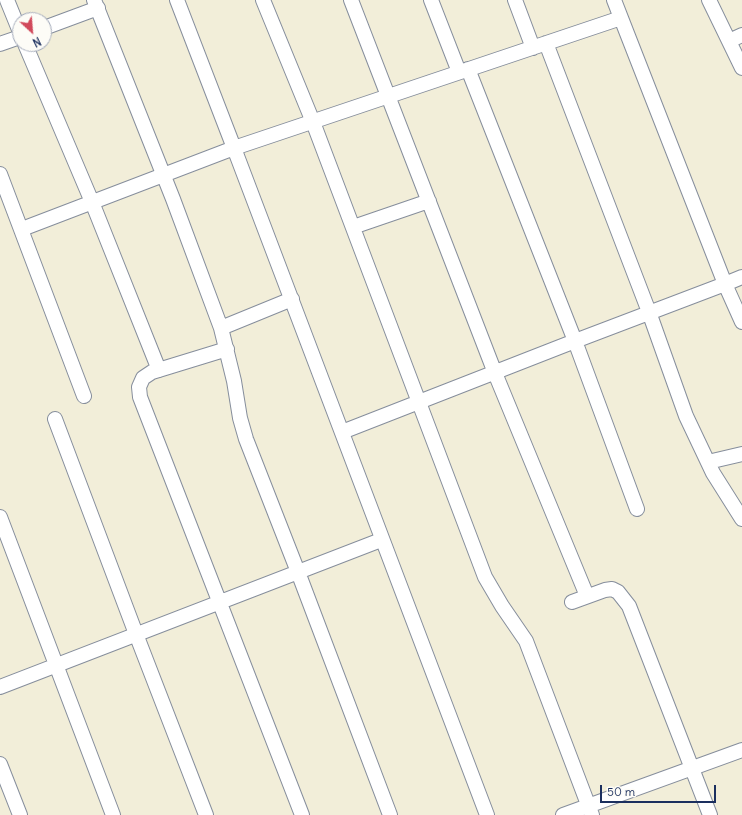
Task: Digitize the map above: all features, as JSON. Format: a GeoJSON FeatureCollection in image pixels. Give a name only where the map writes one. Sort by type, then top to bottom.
{"type":"FeatureCollection","features":[{"type":"Feature","properties":{"kind":"street"},"geometry":{"type":"LineString","coordinates":[[6,0],[12,14]]}},
{"type":"Feature","properties":{"kind":"street"},"geometry":{"type":"LineString","coordinates":[[177,0],[292,299],[381,540],[487,815]]}},
{"type":"Feature","properties":{"kind":"street"},"geometry":{"type":"LineString","coordinates":[[263,0],[313,122],[485,577],[502,606],[526,641],[532,653],[590,810]]}},
{"type":"Feature","properties":{"kind":"street"},"geometry":{"type":"LineString","coordinates":[[351,0],[495,373],[587,596]]}},
{"type":"Feature","properties":{"kind":"street"},"geometry":{"type":"LineString","coordinates":[[431,0],[464,71],[575,341],[637,509]]}},
{"type":"Feature","properties":{"kind":"street"},"geometry":{"type":"LineString","coordinates":[[515,0],[540,46],[649,312],[686,416],[713,473],[742,519]]}},
{"type":"Feature","properties":{"kind":"street"},"geometry":{"type":"LineString","coordinates":[[709,0],[742,68]]}},
{"type":"Feature","properties":{"kind":"street"},"geometry":{"type":"LineString","coordinates":[[616,1],[621,18],[742,322]]}},
{"type":"Feature","properties":{"kind":"street"},"geometry":{"type":"LineString","coordinates":[[52,24],[96,4],[164,175],[221,328],[227,349],[240,418],[246,439],[390,815]]}},
{"type":"Feature","properties":{"kind":"street"},"geometry":{"type":"LineString","coordinates":[[22,229],[234,148],[621,18]]}},
{"type":"Feature","properties":{"kind":"street"},"geometry":{"type":"LineString","coordinates":[[729,41],[742,35]]}},
{"type":"Feature","properties":{"kind":"street"},"geometry":{"type":"LineString","coordinates":[[0,44],[12,40]]}},
{"type":"Feature","properties":{"kind":"street"},"geometry":{"type":"LineString","coordinates":[[28,52],[92,202],[159,370]]}},
{"type":"Feature","properties":{"kind":"street"},"geometry":{"type":"LineString","coordinates":[[0,174],[84,396]]}},
{"type":"Feature","properties":{"kind":"street"},"geometry":{"type":"LineString","coordinates":[[353,227],[429,200]]}},
{"type":"Feature","properties":{"kind":"street"},"geometry":{"type":"LineString","coordinates":[[342,432],[742,277]]}},
{"type":"Feature","properties":{"kind":"street"},"geometry":{"type":"LineString","coordinates":[[221,328],[292,299]]}},
{"type":"Feature","properties":{"kind":"street"},"geometry":{"type":"LineString","coordinates":[[227,349],[152,372],[143,378],[139,386],[140,397],[302,815]]}},
{"type":"Feature","properties":{"kind":"street"},"geometry":{"type":"LineString","coordinates":[[55,419],[206,815]]}},
{"type":"Feature","properties":{"kind":"street"},"geometry":{"type":"LineString","coordinates":[[708,462],[742,454]]}},
{"type":"Feature","properties":{"kind":"street"},"geometry":{"type":"LineString","coordinates":[[0,518],[114,815]]}},
{"type":"Feature","properties":{"kind":"street"},"geometry":{"type":"LineString","coordinates":[[0,687],[381,540]]}},
{"type":"Feature","properties":{"kind":"street"},"geometry":{"type":"LineString","coordinates":[[572,602],[605,590],[612,589],[618,592],[629,606],[710,815]]}},
{"type":"Feature","properties":{"kind":"street"},"geometry":{"type":"LineString","coordinates":[[563,815],[590,810],[692,768],[742,750]]}},
{"type":"Feature","properties":{"kind":"street"},"geometry":{"type":"LineString","coordinates":[[0,764],[20,815]]}}]}
